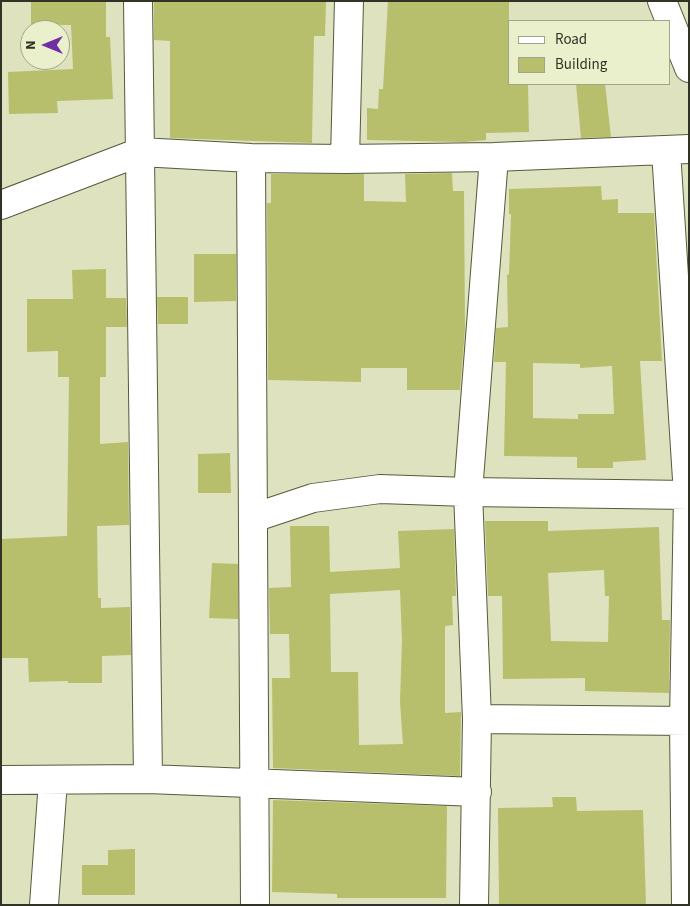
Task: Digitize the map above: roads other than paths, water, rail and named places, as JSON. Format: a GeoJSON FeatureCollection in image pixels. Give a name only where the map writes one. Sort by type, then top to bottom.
{"type":"FeatureCollection","features":[{"type":"Feature","properties":{"kind":"street"},"geometry":{"type":"LineString","coordinates":[[138,1],[148,779]]}},
{"type":"Feature","properties":{"kind":"street"},"geometry":{"type":"LineString","coordinates":[[345,159],[349,1]]}},
{"type":"Feature","properties":{"kind":"street"},"geometry":{"type":"LineString","coordinates":[[662,1],[670,20]]}},
{"type":"Feature","properties":{"kind":"street"},"geometry":{"type":"LineString","coordinates":[[670,21],[689,68]]}},
{"type":"Feature","properties":{"kind":"street"},"geometry":{"type":"LineString","coordinates":[[1,206],[140,152],[251,158],[345,159],[678,150],[688,495],[686,905]]}},
{"type":"Feature","properties":{"kind":"street"},"geometry":{"type":"LineString","coordinates":[[474,905],[477,719],[468,492],[494,156]]}},
{"type":"Feature","properties":{"kind":"street"},"geometry":{"type":"LineString","coordinates":[[251,158],[255,905]]}},
{"type":"Feature","properties":{"kind":"street"},"geometry":{"type":"LineString","coordinates":[[253,518],[314,498],[380,489],[688,495]]}},
{"type":"Feature","properties":{"kind":"street"},"geometry":{"type":"LineString","coordinates":[[477,719],[686,722]]}},
{"type":"Feature","properties":{"kind":"street"},"geometry":{"type":"LineString","coordinates":[[1,780],[148,779],[477,792]]}},
{"type":"Feature","properties":{"kind":"street"},"geometry":{"type":"LineString","coordinates":[[44,905],[53,781]]}}]}
